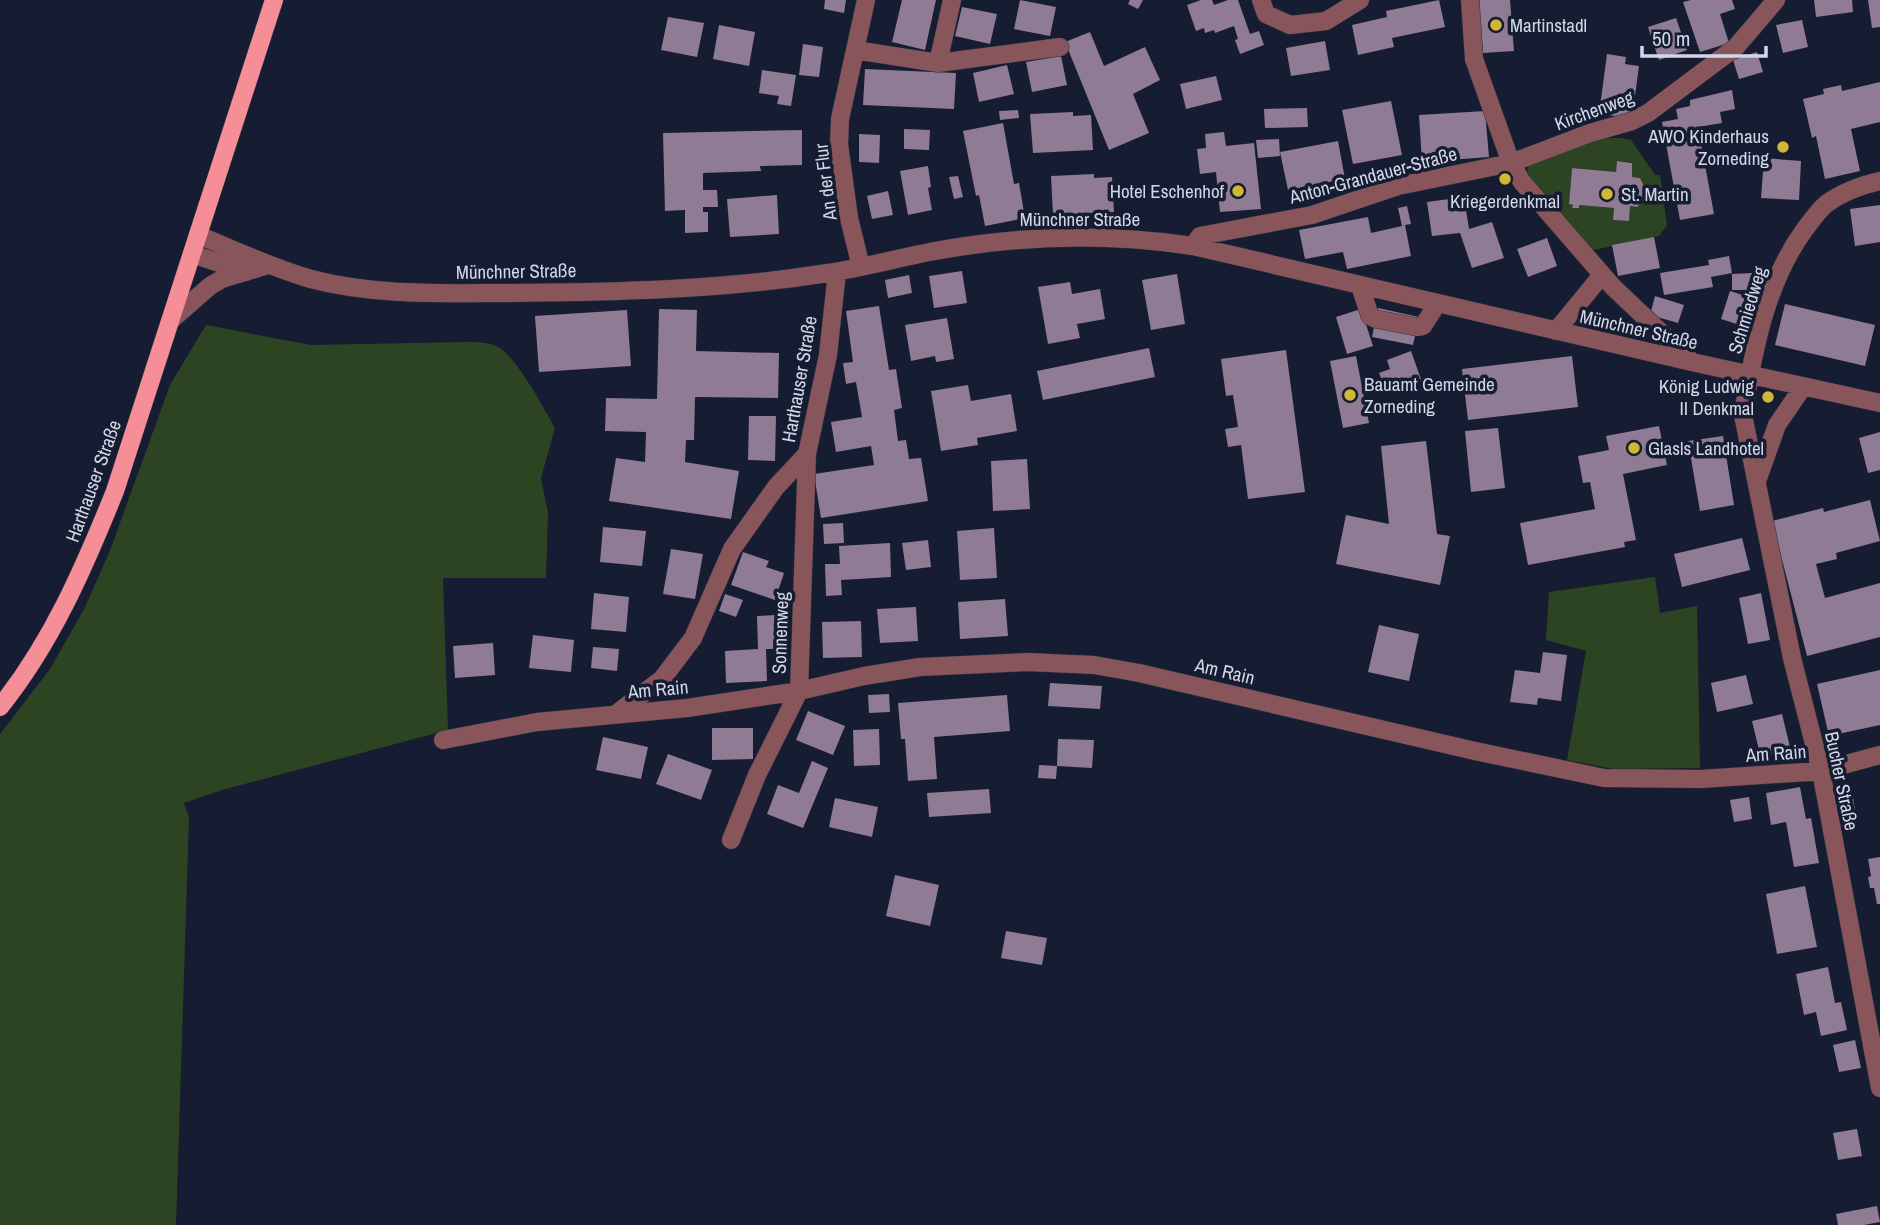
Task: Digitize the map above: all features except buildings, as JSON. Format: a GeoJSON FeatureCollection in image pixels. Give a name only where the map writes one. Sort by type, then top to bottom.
{"type":"FeatureCollection","features":[{"type":"Feature","properties":{"kind":"main road","name":"Harthauser Straße"},"geometry":{"type":"LineString","coordinates":[[0,707],[43,647],[90,554],[115,491],[274,0]]}},
{"type":"Feature","properties":{"kind":"street","name":"An der Flur"},"geometry":{"type":"LineString","coordinates":[[861,267],[849,218],[839,144],[840,119],[866,0]]}},
{"type":"Feature","properties":{"kind":"street"},"geometry":{"type":"LineString","coordinates":[[938,62],[952,0]]}},
{"type":"Feature","properties":{"kind":"street"},"geometry":{"type":"LineString","coordinates":[[1261,0],[1266,13],[1290,25],[1326,21],[1360,0]]}},
{"type":"Feature","properties":{"kind":"street"},"geometry":{"type":"LineString","coordinates":[[1470,0],[1474,59],[1492,94],[1511,163],[1538,203],[1602,275],[1692,362]]}},
{"type":"Feature","properties":{"kind":"street","name":"Kirchenweg"},"geometry":{"type":"LineString","coordinates":[[1511,163],[1648,113],[1736,47],[1776,0]]}},
{"type":"Feature","properties":{"kind":"street"},"geometry":{"type":"LineString","coordinates":[[855,50],[938,62],[1060,47]]}},
{"type":"Feature","properties":{"kind":"street","name":"Anton-Grandauer-Straße"},"geometry":{"type":"LineString","coordinates":[[1193,246],[1200,236],[1312,215],[1398,186],[1511,163]]}},
{"type":"Feature","properties":{"kind":"street","name":"Schmiedweg"},"geometry":{"type":"LineString","coordinates":[[1749,375],[1774,281],[1793,245],[1825,205],[1866,184],[1880,181]]}},
{"type":"Feature","properties":{"kind":"street","name":"Münchner Straße"},"geometry":{"type":"LineString","coordinates":[[198,234],[268,265],[312,279],[357,287],[437,293],[624,290],[765,283],[837,272],[935,251],[1034,238],[1109,237],[1193,246],[1437,304],[1880,403]]}},
{"type":"Feature","properties":{"kind":"street"},"geometry":{"type":"LineString","coordinates":[[192,254],[246,272]]}},
{"type":"Feature","properties":{"kind":"street"},"geometry":{"type":"LineString","coordinates":[[170,321],[222,279],[268,265]]}},
{"type":"Feature","properties":{"kind":"street","name":"Harthauser Straße"},"geometry":{"type":"LineString","coordinates":[[616,714],[662,679],[693,638],[732,549],[776,487],[807,454],[828,355],[837,272]]}},
{"type":"Feature","properties":{"kind":"street"},"geometry":{"type":"LineString","coordinates":[[1556,331],[1602,275]]}},
{"type":"Feature","properties":{"kind":"street"},"geometry":{"type":"LineString","coordinates":[[1360,286],[1370,316],[1376,319],[1423,326],[1437,304]]}},
{"type":"Feature","properties":{"kind":"street","name":"Bucher Straße"},"geometry":{"type":"LineString","coordinates":[[1749,375],[1743,415],[1792,658],[1821,771],[1880,1088]]}},
{"type":"Feature","properties":{"kind":"street"},"geometry":{"type":"LineString","coordinates":[[1757,483],[1777,425],[1803,387]]}},
{"type":"Feature","properties":{"kind":"street","name":"Sonnenweg"},"geometry":{"type":"LineString","coordinates":[[730,841],[757,775],[799,691],[807,454]]}},
{"type":"Feature","properties":{"kind":"street","name":"Am Rain"},"geometry":{"type":"LineString","coordinates":[[616,714],[687,708],[799,691],[920,667],[981,662],[1094,665],[1604,778],[1701,779],[1821,771],[1880,755]]}},
{"type":"Feature","properties":{"kind":"street"},"geometry":{"type":"LineString","coordinates":[[443,740],[537,722],[616,714]]}},
{"type":"Feature","properties":{"kind":"green space"},"geometry":{"type":"Polygon","coordinates":[[[1597,138],[1631,140],[1655,175],[1660,175],[1667,225],[1659,236],[1589,251],[1531,181],[1527,170],[1530,163],[1597,138]],[[1617,161],[1616,172],[1572,168],[1569,204],[1578,208],[1579,205],[1614,208],[1613,220],[1628,221],[1630,206],[1637,207],[1643,200],[1644,193],[1640,178],[1632,177],[1631,162],[1617,161]]]}},
{"type":"Feature","properties":{"kind":"green space"},"geometry":{"type":"Polygon","coordinates":[[[206,325],[311,345],[473,342],[494,345],[505,352],[529,384],[555,428],[541,478],[548,513],[546,578],[443,578],[448,730],[222,790],[184,803],[189,818],[176,1225],[0,1225],[0,734],[50,669],[84,609],[109,553],[170,385],[206,325]]]}},
{"type":"Feature","properties":{"kind":"green space"},"geometry":{"type":"Polygon","coordinates":[[[1655,577],[1660,613],[1697,606],[1700,768],[1614,769],[1567,760],[1586,651],[1546,640],[1549,592],[1655,577]]]}},
{"type":"Feature","properties":{"kind":"place","name":"Martinstadl"},"geometry":{"type":"Point","coordinates":[1496,25]}},
{"type":"Feature","properties":{"kind":"place","name":"AWO Kinderhaus Zorneding"},"geometry":{"type":"Point","coordinates":[1783,147]}},
{"type":"Feature","properties":{"kind":"place","name":"Kriegerdenkmal"},"geometry":{"type":"Point","coordinates":[1505,179]}},
{"type":"Feature","properties":{"kind":"place","name":"Hotel Eschenhof"},"geometry":{"type":"Point","coordinates":[1238,191]}},
{"type":"Feature","properties":{"kind":"place","name":"St. Martin"},"geometry":{"type":"Point","coordinates":[1607,194]}},
{"type":"Feature","properties":{"kind":"place","name":"Bauamt Gemeinde Zorneding"},"geometry":{"type":"Point","coordinates":[1350,395]}},
{"type":"Feature","properties":{"kind":"place","name":"König Ludwig II Denkmal"},"geometry":{"type":"Point","coordinates":[1768,397]}},
{"type":"Feature","properties":{"kind":"place","name":"Glasls Landhotel"},"geometry":{"type":"Point","coordinates":[1634,448]}}]}
